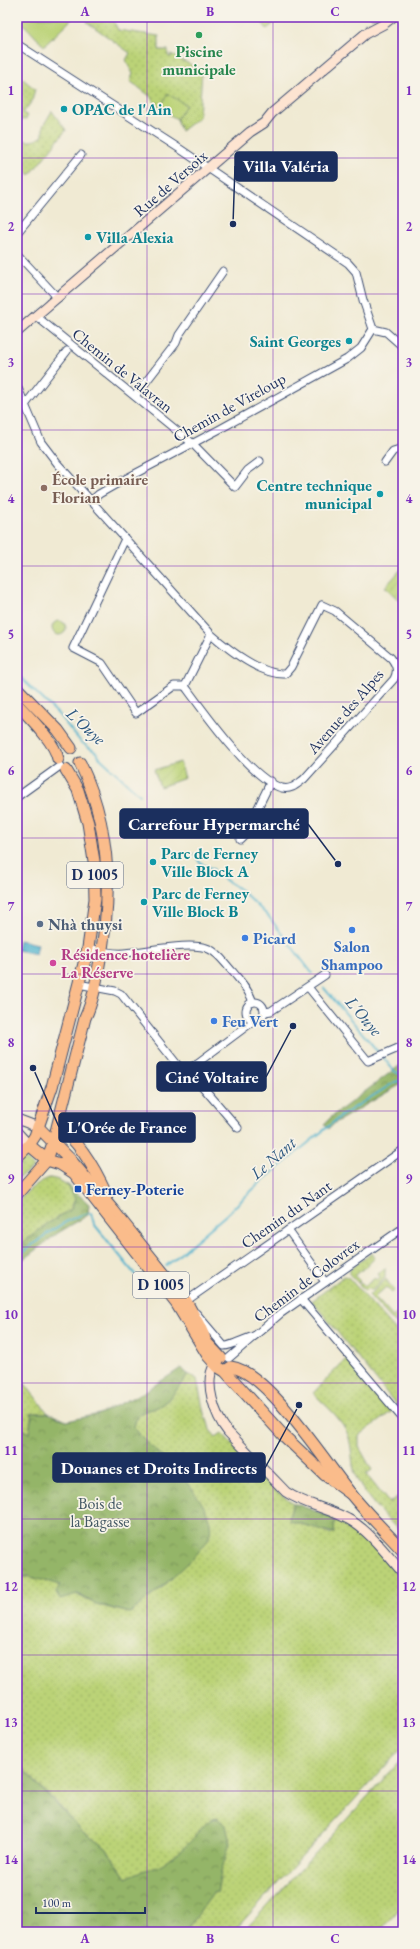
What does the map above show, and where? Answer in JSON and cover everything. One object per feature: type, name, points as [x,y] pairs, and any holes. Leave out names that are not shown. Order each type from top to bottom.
[{"type":"main road","name":"Rue de Versoix","points":[[17,332],[209,169],[250,132],[264,123],[272,113],[365,34],[384,24],[393,17]]},
{"type":"main road","name":"D 1005","points":[[17,688],[58,730],[71,748],[79,755],[80,763],[97,807],[107,862],[108,899],[102,951],[91,1003],[85,1018],[53,1143],[69,1158],[113,1210],[186,1301],[200,1325],[207,1343],[284,1435],[325,1475],[351,1494]]},
{"type":"main road","name":"D 1005","points":[[17,704],[44,736],[76,785],[83,801],[94,861],[95,899],[88,948],[52,1087],[38,1128]]},
{"type":"main road","points":[[71,748],[61,752],[62,765],[74,769],[80,763]]},
{"type":"main road","points":[[17,1120],[38,1128],[53,1143],[47,1160],[17,1194]]},
{"type":"main road","name":"D 1005","points":[[58,1127],[69,1136],[97,1173],[113,1210]]},
{"type":"main road","points":[[17,1157],[29,1145],[38,1128]]},
{"type":"main road","points":[[17,1132],[29,1145],[47,1160]]},
{"type":"main road","name":"D 1005","points":[[47,1160],[67,1167],[79,1180],[176,1303],[208,1356],[239,1368],[250,1375],[290,1415],[307,1435],[351,1494],[403,1551]]},
{"type":"main road","points":[[224,1363],[210,1376],[214,1404],[220,1421],[228,1432],[280,1487],[296,1498],[350,1520],[369,1536],[403,1573]]},
{"type":"street","points":[[17,44],[209,169],[353,267],[373,329],[386,332],[403,347]]},
{"type":"street","points":[[17,233],[81,155]]},
{"type":"street","points":[[17,254],[58,298]]},
{"type":"street","points":[[135,396],[176,343],[179,336],[223,271]]},
{"type":"street","name":"Chemin de Valavran","points":[[36,316],[192,443],[235,487],[248,470],[260,461]]},
{"type":"street","name":"Chemin de Vireloup","points":[[92,501],[106,490],[347,358],[361,348],[373,329]]},
{"type":"street","points":[[25,405],[67,351]]},
{"type":"street","name":"Avenue des Alpes","points":[[17,386],[41,442],[57,463],[211,634],[233,652],[269,671],[278,674],[285,674],[291,667],[322,605],[335,611],[391,658],[395,664],[397,674],[304,779],[294,787],[282,788],[254,770],[242,758],[185,686]]},
{"type":"street","points":[[385,462],[393,451],[403,448]]},
{"type":"street","points":[[126,539],[73,648],[102,663],[136,713],[174,686],[185,686],[211,634]]},
{"type":"street","points":[[17,797],[62,765]]},
{"type":"street","points":[[240,839],[245,834],[271,781]]},
{"type":"street","points":[[88,948],[124,953],[190,946],[208,948],[216,953],[242,983],[249,992],[253,1002]]},
{"type":"street","points":[[264,1012],[271,1011],[325,975]]},
{"type":"street","points":[[78,984],[115,991],[121,994],[186,1072],[238,1128]]},
{"type":"street","points":[[308,987],[368,1061],[376,1059],[403,1046]]},
{"type":"street","points":[[253,1002],[260,1004],[264,1012]]},
{"type":"street","points":[[253,1002],[249,1004],[246,1011],[250,1019],[255,1020]]},
{"type":"street","points":[[186,1072],[255,1020],[261,1018],[264,1012]]},
{"type":"street","name":"Chemin du Nant","points":[[186,1301],[403,1150]]},
{"type":"street","points":[[17,1182],[35,1175]]},
{"type":"street","name":"Chemin de Colovrex","points":[[224,1363],[301,1299],[403,1228]]},
{"type":"street","points":[[288,1230],[325,1282]]},
{"type":"street","points":[[301,1299],[403,1420]]},
{"type":"street","points":[[186,1301],[224,1346],[232,1345],[239,1340],[256,1335]]},
{"type":"green space","points":[[17,17],[74,17],[44,46]]},
{"type":"green space","points":[[92,17],[114,17],[114,22],[118,30],[159,36],[159,50],[168,50],[168,56],[171,57],[171,54],[202,71],[199,117],[181,131],[177,119],[185,105],[168,94],[159,109],[150,96],[130,81],[133,74],[126,60],[130,53],[87,22]]},
{"type":"green space","points":[[263,17],[281,17],[267,29],[260,20]]},
{"type":"green space","points":[[18,75],[35,89],[32,101],[23,113],[28,116],[26,119],[19,121],[17,125]]},
{"type":"green space","points":[[168,94],[186,105],[177,119],[159,109]]},
{"type":"green space","points":[[52,111],[66,130],[30,175],[17,162],[17,137],[30,141],[37,140],[43,136],[43,126]]},
{"type":"green space","points":[[403,567],[403,604],[385,587]]},
{"type":"green space","points":[[56,621],[62,621],[66,625],[66,631],[62,635],[56,635],[52,631],[52,625]]},
{"type":"green space","points":[[180,762],[185,778],[160,787],[154,770]]},
{"type":"green space","points":[[399,1066],[403,1068],[403,1083],[335,1123],[329,1129],[324,1124],[331,1117]]},
{"type":"green space","points":[[23,1156],[34,1167],[17,1179],[17,1165]]},
{"type":"green space","points":[[50,1178],[59,1180],[69,1187],[75,1199],[71,1209],[47,1224],[17,1247],[17,1206],[30,1189]]},
{"type":"green space","points":[[67,1184],[89,1204],[88,1215],[58,1233],[17,1264],[17,1247],[47,1224],[71,1209],[75,1199]]},
{"type":"green space","points":[[372,1253],[375,1258],[355,1276],[360,1281],[358,1283],[349,1274],[349,1270]]},
{"type":"green space","points":[[385,1268],[385,1278],[371,1291],[368,1288],[365,1291],[359,1284],[361,1282],[365,1286],[375,1278],[377,1280],[380,1277],[378,1274]]},
{"type":"green space","points":[[344,1276],[348,1277],[403,1339],[403,1413],[312,1301]]},
{"type":"green space","points":[[386,1279],[394,1291],[392,1293],[386,1287],[375,1297],[393,1317],[403,1307],[403,1318],[396,1324],[369,1295]]},
{"type":"green space","points":[[346,1359],[392,1411],[359,1436],[359,1447],[372,1470],[366,1474],[389,1503],[397,1497],[403,1503],[403,1535],[379,1510],[363,1490],[356,1478],[347,1431],[339,1419],[313,1393]]},
{"type":"green space","name":"Bois de la Bagasse","points":[[181,1368],[188,1374],[176,1391],[161,1405],[141,1413],[136,1420],[134,1427],[140,1435],[173,1467],[205,1508],[210,1522],[210,1534],[198,1553],[174,1576],[130,1613],[96,1604],[77,1594],[60,1599],[56,1592],[60,1585],[27,1576],[17,1578],[17,1425],[29,1433],[32,1413],[48,1413],[67,1421],[99,1414],[144,1392]]},
{"type":"green space","points":[[17,1374],[48,1413],[32,1413],[29,1433],[17,1425]]},
{"type":"green space","points":[[188,1374],[197,1379],[205,1418],[207,1418],[210,1430],[216,1437],[222,1433],[273,1488],[293,1503],[289,1517],[293,1522],[319,1528],[331,1534],[335,1522],[332,1517],[343,1522],[371,1544],[403,1581],[403,1747],[233,1932],[17,1932],[66,1813],[17,1763],[17,1578],[28,1577],[49,1581],[97,1604],[130,1613],[164,1586],[184,1565],[140,1435],[134,1427],[138,1416],[141,1413],[156,1408],[165,1402],[173,1395]],"holes":[[[92,1839],[106,1848],[126,1878]]]},
{"type":"green space","points":[[293,1503],[332,1517],[335,1522],[334,1533],[290,1521],[289,1517]]},
{"type":"green space","points":[[403,1758],[403,1905],[379,1932],[243,1932]]},
{"type":"green space","points":[[17,1763],[83,1832],[106,1848],[126,1878],[166,1861],[188,1844],[209,1822],[217,1818],[226,1825],[230,1843],[221,1872],[217,1893],[214,1892],[192,1923],[182,1932],[17,1932]]},
{"type":"water","points":[[19,940],[38,944],[36,954],[17,950]]},
{"type":"waterway","name":"L'Ouye","points":[[17,674],[58,714],[81,742],[97,753],[99,757],[140,795]]},
{"type":"waterway","name":"L'Ouye","points":[[194,854],[201,864],[213,869],[216,874],[241,890],[269,917],[312,973]]},
{"type":"waterway","name":"L'Ouye","points":[[324,988],[380,1054]]},
{"type":"waterway","name":"L'Ouye","points":[[383,1057],[394,1071],[403,1076]]},
{"type":"waterway","name":"Le Nant","points":[[166,1266],[227,1214],[263,1180],[341,1116],[395,1082],[403,1080]]},
{"type":"waterway","name":"Le Nant","points":[[17,1257],[42,1237],[62,1224],[82,1215],[91,1213],[94,1224],[137,1277],[140,1278]]},
{"type":"tunnel","points":[[365,34],[378,17]]},
{"type":"place","name":"Piscine municipale","points":[[199,35]]},
{"type":"place","name":"OPAC de l'Ain","points":[[64,109]]},
{"type":"place","name":"Villa Valéria","points":[[233,224]]},
{"type":"place","name":"Villa Alexia","points":[[88,237]]},
{"type":"place","name":"Saint Georges","points":[[349,341]]},
{"type":"place","name":"École primaire Florian","points":[[44,488]]},
{"type":"place","name":"Centre technique municipal","points":[[380,494]]},
{"type":"place","name":"Parc de Ferney Ville Block A","points":[[153,862]]},
{"type":"place","name":"Carrefour Hypermarché","points":[[338,864]]},
{"type":"place","name":"Parc de Ferney Ville Block B","points":[[144,902]]},
{"type":"place","name":"Nhà thuysi","points":[[40,924]]},
{"type":"place","name":"Salon Shampoo","points":[[352,930]]},
{"type":"place","name":"Picard","points":[[245,938]]},
{"type":"place","name":"Résidence hotelière La Réserve","points":[[53,963]]},
{"type":"place","name":"Feu Vert","points":[[214,1021]]},
{"type":"place","name":"Ciné Voltaire","points":[[293,1026]]},
{"type":"place","name":"L'Orée de France","points":[[33,1068]]},
{"type":"place","name":"Ferney-Poterie","points":[[78,1189]]},
{"type":"place","name":"Douanes et Droits Indirects","points":[[299,1405]]}]
